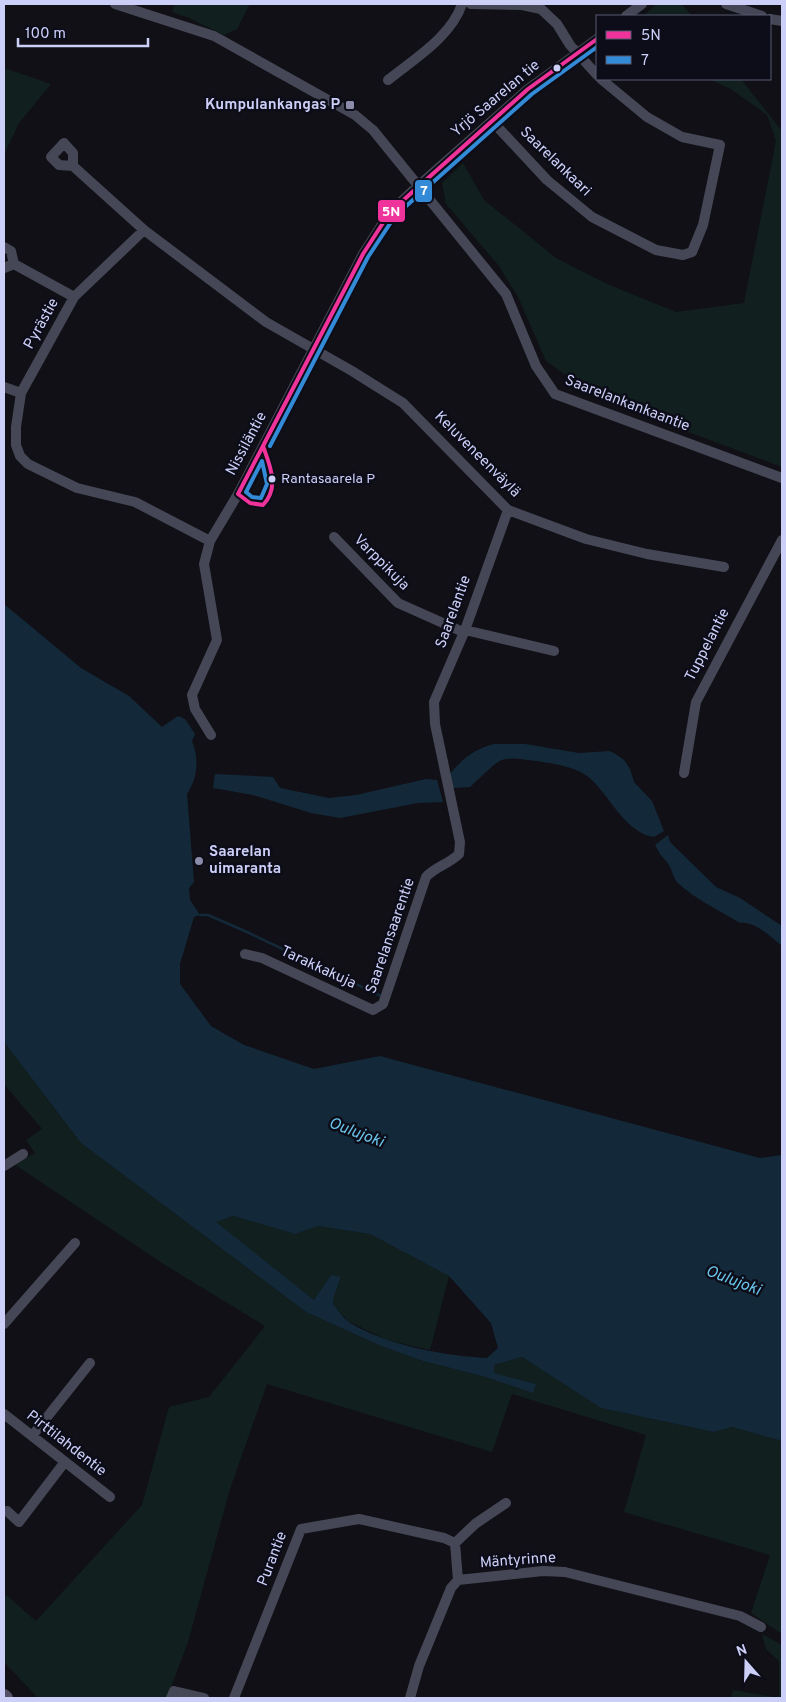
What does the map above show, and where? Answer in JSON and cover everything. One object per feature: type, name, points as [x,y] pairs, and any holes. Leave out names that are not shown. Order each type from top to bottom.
[{"type":"street","name":"Saarelankankaantie","points":[[115,4],[135,7],[214,36],[355,115],[373,130],[417,187],[493,275],[506,294],[536,366],[555,394],[782,478]]},
{"type":"street","points":[[388,80],[450,28],[458,16],[462,4]]},
{"type":"street","points":[[471,4],[522,5],[541,9],[557,24],[578,53],[596,73]]},
{"type":"street","points":[[627,15],[642,4]]},
{"type":"street","points":[[726,4],[759,15]]},
{"type":"street","name":"Yrjö Saarelan tie","points":[[417,187],[528,89],[596,40]]},
{"type":"street","name":"Saarelankaari","points":[[492,120],[547,180],[592,217],[656,250],[683,255],[692,252],[703,226],[720,145],[682,137],[647,117],[602,80]]},
{"type":"street","points":[[73,166],[144,230],[266,322],[314,350]]},
{"type":"street","name":"Nissiläntie","points":[[211,734],[195,709],[192,694],[216,640],[204,564],[210,541],[238,494],[376,232],[390,212],[417,187]]},
{"type":"street","name":"Pyrästie","points":[[144,230],[74,297],[22,393],[16,427],[16,445],[20,456],[28,464],[78,488],[135,502],[210,541]]},
{"type":"street","points":[[4,247],[11,251],[9,266],[74,297]]},
{"type":"street","name":"Keluveneenväylä","points":[[314,350],[402,402],[508,510],[586,539],[648,554],[724,567]]},
{"type":"street","points":[[4,387],[22,393]]},
{"type":"street","name":"Saarelantie","points":[[449,797],[435,724],[434,702],[464,631],[508,510]]},
{"type":"street","name":"Varppikuja","points":[[334,537],[398,603],[464,631],[554,651]]},
{"type":"street","name":"Tuppelantie","points":[[684,773],[696,702],[782,540]]},
{"type":"street","name":"Saarelansaarentie","points":[[377,1010],[383,1004],[394,978],[426,877],[432,870],[451,862],[459,854],[460,842],[449,797]]},
{"type":"street","name":"Tarakkakuja","points":[[245,954],[262,958],[372,1010],[377,1010]]},
{"type":"street","points":[[4,1166],[23,1154]]},
{"type":"street","points":[[4,1324],[75,1244]]},
{"type":"street","points":[[32,1436],[90,1363]]},
{"type":"street","name":"Pirttilahdentie","points":[[4,1414],[64,1463],[110,1497]]},
{"type":"street","points":[[7,1511],[19,1522],[64,1463]]},
{"type":"street","points":[[410,1698],[419,1666],[447,1596],[458,1580],[455,1543],[474,1524],[506,1503]]},
{"type":"street","name":"Purantie","points":[[234,1698],[301,1529],[359,1520],[444,1538],[455,1543]]},
{"type":"street","name":"Mäntyrinne","points":[[458,1580],[543,1571],[565,1572],[740,1616],[761,1627]]},
{"type":"street","points":[[173,1694],[204,1698]]},
{"type":"shaded area","points":[[175,4],[250,4],[237,29],[224,35],[172,12]]},
{"type":"shaded area","points":[[657,4],[682,4],[691,15],[644,15]]},
{"type":"shaded area","points":[[4,68],[51,84],[19,123],[4,155]]},
{"type":"shaded area","points":[[711,80],[742,80],[782,131],[782,467],[613,404],[577,383],[546,361],[518,297],[499,266],[446,204],[442,183],[463,163],[484,200],[556,258],[607,284],[676,312],[744,303],[776,141],[767,115],[731,89]]},
{"type":"shaded area","points":[[4,1042],[81,1143],[306,1312],[381,1346],[423,1361],[482,1376],[533,1393],[536,1384],[493,1373],[494,1365],[522,1357],[601,1408],[712,1432],[732,1427],[782,1441],[782,1634],[751,1613],[770,1555],[624,1512],[646,1435],[512,1394],[492,1452],[267,1384],[230,1489],[188,1642],[167,1698],[38,1698],[4,1662],[4,1593],[36,1621],[142,1505],[169,1407],[209,1397],[265,1326],[165,1265],[14,1164],[35,1153],[26,1140],[42,1129],[4,1084]]},
{"type":"shaded area","points":[[233,1216],[295,1234],[318,1226],[370,1234],[449,1276],[430,1350],[387,1340],[348,1321],[333,1305],[334,1296],[341,1278],[331,1275],[314,1300],[215,1222]]},
{"type":"shaded area","points":[[762,1634],[782,1645],[782,1698],[779,1698],[779,1661],[766,1649]]},
{"type":"shaded area","points":[[733,1690],[779,1698],[731,1698]]},
{"type":"water","name":"Oulujoki","points":[[4,604],[81,668],[129,696],[162,727],[178,716],[185,719],[195,734],[192,741],[196,754],[196,768],[191,788],[187,794],[194,882],[189,888],[190,900],[200,915],[194,917],[180,964],[180,984],[211,1026],[244,1045],[314,1069],[380,1056],[760,1158],[782,1155],[782,1441],[732,1427],[713,1432],[601,1408],[522,1357],[494,1365],[494,1373],[536,1384],[533,1393],[482,1376],[423,1361],[381,1346],[306,1312],[81,1143],[4,1042]],"holes":[[[233,1216],[295,1234],[318,1226],[370,1234],[449,1276],[491,1323],[498,1348],[487,1358],[453,1355],[397,1343],[364,1330],[347,1320],[333,1304],[341,1277],[331,1275],[314,1300],[216,1222]]]},
{"type":"water","points":[[494,744],[525,744],[579,753],[609,751],[614,753],[624,760],[630,769],[634,782],[652,801],[664,831],[654,837],[643,834],[624,819],[592,780],[580,772],[559,765],[516,759],[501,760],[470,787],[453,788],[449,775],[454,769],[474,752]]},
{"type":"water","points":[[215,774],[273,777],[280,788],[329,798],[356,795],[426,779],[437,780],[443,802],[418,803],[340,818],[311,813],[253,795],[213,788]]},
{"type":"water","points":[[668,835],[670,842],[716,887],[740,898],[782,926],[782,946],[762,930],[751,924],[740,923],[699,899],[677,882],[670,866],[655,845]]},
{"type":"waterway","points":[[200,915],[208,915],[247,932],[381,996]]},
{"type":"transit line","name":"5N","points":[[263,446],[363,254],[390,212],[528,89],[596,40]]},
{"type":"transit line","name":"7","points":[[270,446],[368,257],[395,216],[532,94],[596,48]]},
{"type":"transit line","name":"5N","points":[[263,446],[272,476],[271,491],[263,505],[250,503],[238,494],[263,446]]},
{"type":"transit line","name":"7","points":[[262,461],[267,484],[261,498],[252,497],[246,492],[262,461]]},
{"type":"place","name":"Kumpulankangas P","points":[[350,105]]},
{"type":"place","name":"Rantasaarela P","points":[[272,479]]},
{"type":"place","name":"Saarelan uimaranta","points":[[199,861]]}]
